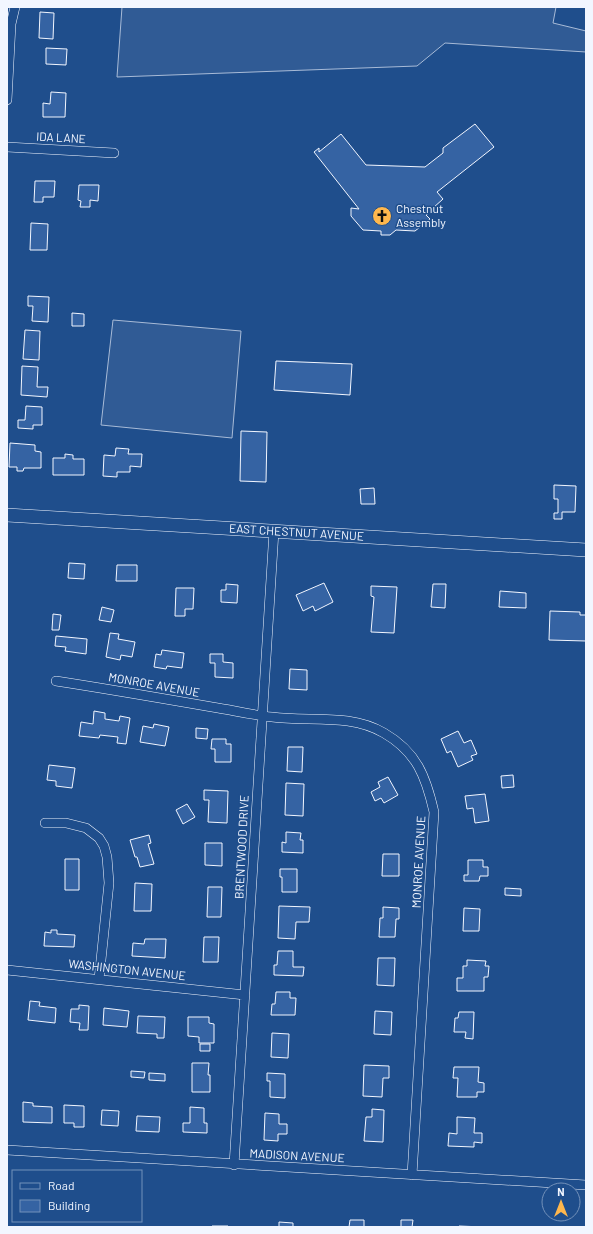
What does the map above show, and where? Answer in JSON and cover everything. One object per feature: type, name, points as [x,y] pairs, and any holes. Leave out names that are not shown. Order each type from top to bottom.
[{"type":"street","points":[[7,100],[11,24],[15,7]]},
{"type":"street","name":"IDA LANE","points":[[7,147],[114,153]]},
{"type":"street","name":"EAST CHESTNUT AVENUE","points":[[7,515],[543,546],[586,550]]},
{"type":"street","name":"BRENTWOOD DRIVE","points":[[234,1165],[274,531]]},
{"type":"street","name":"MONROE AVENUE","points":[[56,681],[289,719],[336,720],[363,723],[384,733],[405,748],[422,770],[429,787],[434,812],[412,1175]]},
{"type":"street","points":[[45,823],[66,823],[86,828],[99,838],[104,846],[107,857],[109,883],[100,979]]},
{"type":"street","name":"WASHINGTON AVENUE","points":[[7,970],[245,995]]},
{"type":"street","name":"MADISON AVENUE","points":[[7,1150],[234,1165],[586,1185]]},
{"type":"shaded area","points":[[122,7],[556,7],[553,23],[586,31],[586,52],[445,43],[417,66],[117,77]]},
{"type":"shaded area","points":[[113,320],[241,331],[232,438],[101,425]]},
{"type":"building","points":[[40,12],[54,13],[53,39],[39,38]]},
{"type":"building","points":[[46,48],[67,49],[66,65],[46,64]]},
{"type":"building","points":[[51,92],[66,93],[65,117],[43,117],[43,103],[50,104]]},
{"type":"building","points":[[475,124],[494,147],[437,192],[443,199],[426,215],[430,219],[415,231],[396,230],[390,235],[381,235],[381,231],[363,230],[351,216],[351,208],[359,209],[314,152],[319,148],[319,152],[341,134],[366,165],[425,167],[443,153],[443,148]]},
{"type":"building","points":[[35,181],[55,181],[54,197],[43,197],[43,202],[34,202]]},
{"type":"building","points":[[79,185],[99,185],[98,201],[90,200],[90,207],[80,207],[81,201],[78,200]]},
{"type":"building","points":[[31,223],[48,224],[47,250],[30,250]]},
{"type":"building","points":[[28,296],[49,297],[48,322],[32,321],[33,306],[28,306]]},
{"type":"building","points":[[72,313],[84,314],[84,326],[72,326]]},
{"type":"building","points":[[25,330],[40,331],[39,360],[23,359]]},
{"type":"building","points":[[276,361],[352,364],[350,395],[274,390]]},
{"type":"building","points":[[22,366],[38,367],[37,387],[48,387],[47,397],[21,395]]},
{"type":"building","points":[[26,406],[42,407],[42,425],[33,425],[33,429],[18,428],[18,420],[25,420]]},
{"type":"building","points":[[241,431],[267,432],[266,482],[240,481]]},
{"type":"building","points":[[10,443],[35,445],[35,451],[41,452],[41,468],[24,468],[23,471],[17,471],[17,467],[9,467]]},
{"type":"building","points":[[116,448],[129,449],[128,454],[142,454],[141,467],[130,466],[130,472],[117,472],[117,477],[103,476],[104,455],[115,456]]},
{"type":"building","points":[[65,454],[73,455],[73,459],[84,459],[84,475],[53,475],[53,458],[65,458]]},
{"type":"building","points":[[554,485],[576,486],[575,512],[562,512],[562,519],[554,519],[554,513],[558,513],[558,499],[554,499]]},
{"type":"building","points":[[374,488],[375,504],[361,504],[360,489]]},
{"type":"building","points":[[69,563],[85,564],[84,579],[68,578]]},
{"type":"building","points":[[117,565],[137,565],[137,581],[116,581]]},
{"type":"building","points":[[324,583],[333,602],[315,611],[313,606],[303,611],[296,595]]},
{"type":"building","points":[[226,584],[238,585],[237,603],[221,602],[221,590],[226,590]]},
{"type":"building","points":[[433,584],[446,584],[445,608],[431,607]]},
{"type":"building","points":[[371,586],[397,587],[394,633],[371,632],[374,597],[371,596]]},
{"type":"building","points":[[176,588],[194,588],[193,609],[185,609],[185,616],[175,616]]},
{"type":"building","points":[[500,591],[526,593],[526,608],[499,607]]},
{"type":"building","points":[[102,607],[114,610],[111,622],[99,620]]},
{"type":"building","points":[[550,611],[580,612],[580,615],[586,615],[586,641],[549,640]]},
{"type":"building","points":[[53,614],[61,615],[59,630],[52,630]]},
{"type":"building","points":[[110,633],[119,634],[118,639],[135,642],[132,657],[121,655],[120,660],[106,657]]},
{"type":"building","points":[[56,636],[87,639],[86,654],[65,651],[66,647],[55,646]]},
{"type":"building","points":[[162,650],[184,653],[182,668],[167,666],[166,669],[154,667],[156,654],[161,655]]},
{"type":"building","points":[[210,654],[223,654],[223,662],[233,663],[233,678],[215,677],[215,663],[210,663]]},
{"type":"building","points":[[290,669],[307,670],[307,690],[289,689]]},
{"type":"building","points":[[94,711],[105,713],[105,719],[119,721],[120,716],[130,718],[126,744],[117,743],[118,737],[100,735],[99,738],[79,736],[81,722],[93,724]]},
{"type":"building","points":[[154,724],[169,727],[165,746],[140,742],[143,726],[153,728]]},
{"type":"building","points":[[196,728],[208,729],[207,739],[196,738]]},
{"type":"building","points":[[458,731],[464,743],[471,740],[477,754],[471,756],[473,760],[458,767],[451,751],[447,753],[441,739]]},
{"type":"building","points":[[212,739],[226,739],[226,744],[231,744],[231,762],[215,762],[215,749],[211,749]]},
{"type":"building","points":[[288,747],[303,747],[302,772],[287,771]]},
{"type":"building","points":[[49,765],[75,768],[72,788],[56,786],[56,781],[47,780]]},
{"type":"building","points":[[513,775],[514,787],[502,788],[501,776]]},
{"type":"building","points":[[388,777],[398,795],[384,803],[381,798],[375,801],[371,792],[380,787],[378,782]]},
{"type":"building","points":[[286,783],[304,784],[303,816],[285,815]]},
{"type":"building","points":[[204,790],[228,791],[227,823],[208,822],[209,800],[204,800]]},
{"type":"building","points":[[485,794],[489,821],[475,823],[473,808],[467,809],[465,796]]},
{"type":"building","points":[[187,804],[195,817],[183,824],[176,810]]},
{"type":"building","points":[[286,832],[301,833],[300,840],[303,840],[303,853],[282,852],[282,842],[286,843]]},
{"type":"building","points":[[149,835],[151,843],[148,844],[154,864],[140,867],[137,857],[135,857],[130,840]]},
{"type":"building","points":[[205,843],[222,843],[222,866],[205,865]]},
{"type":"building","points":[[383,854],[399,854],[399,876],[382,876]]},
{"type":"building","points":[[65,859],[79,859],[79,890],[65,890]]},
{"type":"building","points":[[468,860],[483,860],[483,867],[488,867],[488,876],[480,876],[479,881],[464,881],[464,875],[468,875]]},
{"type":"building","points":[[280,869],[297,869],[297,892],[282,892],[282,877],[280,877]]},
{"type":"building","points":[[135,883],[152,884],[151,911],[134,911]]},
{"type":"building","points":[[208,887],[222,887],[221,917],[207,917]]},
{"type":"building","points":[[505,888],[521,889],[521,896],[505,895]]},
{"type":"building","points":[[279,906],[310,907],[309,922],[296,922],[295,939],[278,938]]},
{"type":"building","points":[[383,907],[399,908],[399,919],[396,919],[395,937],[379,937],[380,918],[383,918]]},
{"type":"building","points":[[464,908],[480,909],[479,931],[463,931]]},
{"type":"building","points":[[51,930],[57,930],[57,934],[75,935],[74,947],[44,946],[45,932],[51,933]]},
{"type":"building","points":[[204,937],[219,937],[218,962],[203,962]]},
{"type":"building","points":[[145,939],[166,939],[165,958],[132,956],[133,943],[144,944]]},
{"type":"building","points":[[278,951],[293,951],[293,967],[304,967],[303,976],[274,975],[274,965],[277,965]]},
{"type":"building","points":[[378,958],[395,958],[394,986],[377,985]]},
{"type":"building","points":[[467,960],[486,961],[485,966],[489,966],[488,977],[484,977],[484,991],[457,991],[457,978],[463,978],[463,966],[467,966]]},
{"type":"building","points":[[276,992],[290,992],[290,998],[296,998],[295,1015],[271,1015],[272,1004],[275,1004]]},
{"type":"building","points":[[30,1001],[40,1002],[39,1006],[56,1008],[55,1023],[28,1020]]},
{"type":"building","points":[[79,1005],[89,1006],[88,1030],[79,1030],[80,1023],[70,1022],[71,1009],[79,1009]]},
{"type":"building","points":[[104,1008],[129,1011],[127,1027],[103,1025]]},
{"type":"building","points":[[375,1011],[392,1012],[391,1035],[374,1034]]},
{"type":"building","points":[[459,1012],[474,1012],[473,1039],[465,1038],[466,1032],[454,1032],[455,1018],[458,1018]]},
{"type":"building","points":[[138,1016],[165,1017],[164,1038],[157,1038],[157,1034],[137,1033]]},
{"type":"building","points":[[188,1017],[209,1017],[209,1023],[214,1024],[214,1043],[199,1043],[199,1037],[188,1036]]},
{"type":"building","points":[[272,1033],[289,1034],[288,1058],[271,1057]]},
{"type":"building","points":[[200,1044],[210,1044],[210,1051],[200,1051]]},
{"type":"building","points":[[192,1063],[209,1063],[208,1075],[210,1075],[210,1092],[192,1092]]},
{"type":"building","points":[[364,1065],[389,1066],[389,1078],[383,1078],[382,1097],[363,1096]]},
{"type":"building","points":[[454,1067],[479,1067],[478,1082],[484,1083],[484,1092],[477,1092],[477,1097],[457,1097],[458,1078],[453,1078]]},
{"type":"building","points":[[131,1071],[145,1072],[144,1078],[131,1077]]},
{"type":"building","points":[[149,1073],[165,1074],[165,1081],[149,1080]]},
{"type":"building","points":[[267,1073],[285,1074],[285,1098],[270,1097],[270,1081],[267,1081]]},
{"type":"building","points":[[23,1102],[33,1103],[33,1106],[52,1107],[52,1123],[23,1122]]},
{"type":"building","points":[[64,1105],[84,1106],[84,1127],[74,1127],[74,1123],[64,1123]]},
{"type":"building","points":[[190,1107],[204,1108],[204,1123],[207,1123],[207,1133],[183,1132],[183,1123],[190,1123]]},
{"type":"building","points":[[372,1109],[384,1110],[383,1142],[364,1141],[366,1117],[372,1117]]},
{"type":"building","points":[[102,1110],[119,1111],[118,1126],[101,1125]]},
{"type":"building","points":[[265,1113],[279,1114],[279,1124],[287,1124],[287,1134],[278,1134],[278,1141],[264,1140]]},
{"type":"building","points":[[137,1116],[160,1117],[159,1132],[136,1131]]},
{"type":"building","points":[[457,1117],[475,1118],[474,1133],[482,1133],[482,1143],[474,1142],[474,1147],[448,1146],[449,1133],[457,1134]]},
{"type":"building","points":[[350,1220],[364,1220],[364,1227],[349,1227]]},
{"type":"building","points":[[401,1220],[413,1220],[412,1227],[401,1227]]},
{"type":"building","points":[[279,1222],[293,1223],[293,1227],[279,1227]]},
{"type":"building","points":[[228,1226],[228,1227],[212,1227]]},
{"type":"building","points":[[459,1226],[483,1227],[459,1227]]},
{"type":"place","name":"Chestnut Assembly","points":[[382,216]]}]
